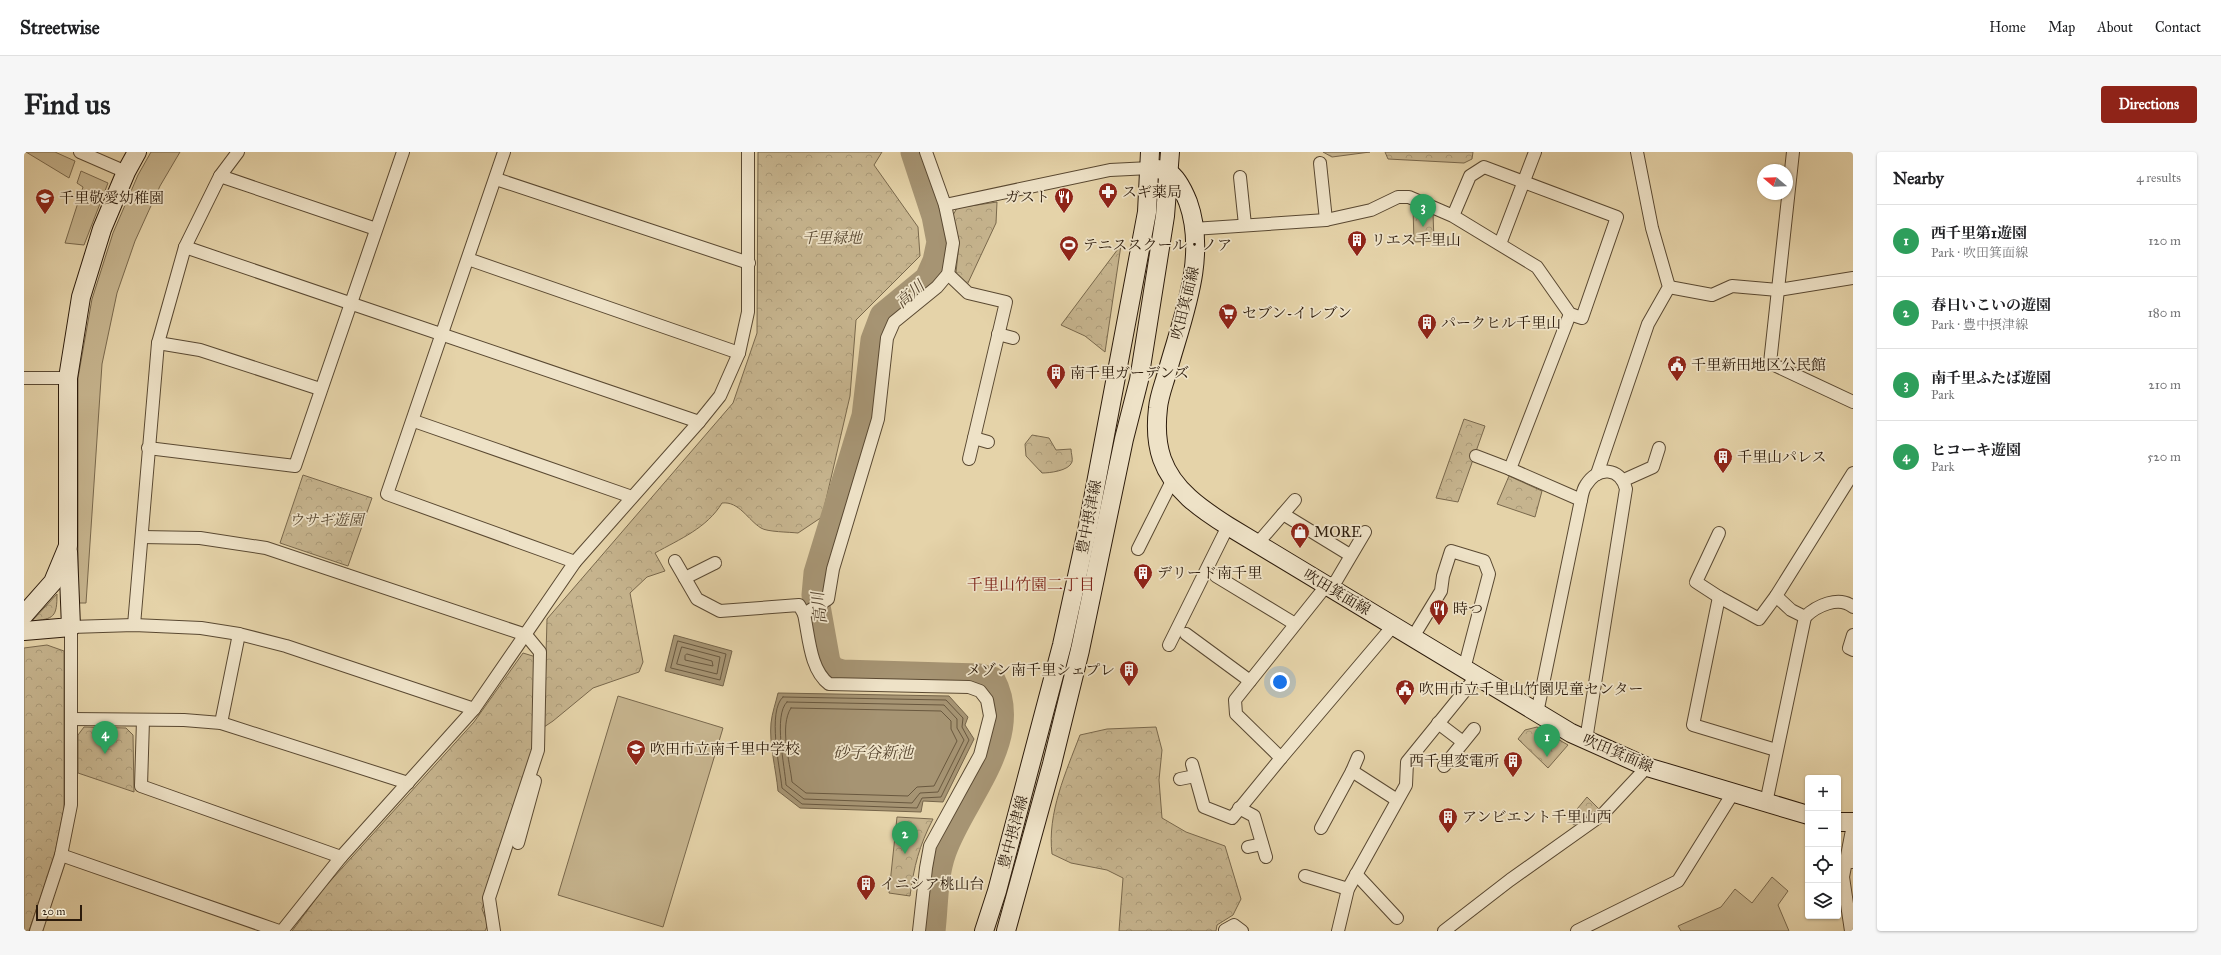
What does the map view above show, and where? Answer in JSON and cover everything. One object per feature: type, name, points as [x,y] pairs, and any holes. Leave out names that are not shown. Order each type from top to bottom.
[{"type":"main road","points":[[24,631],[71,627],[68,546],[68,378],[81,297],[102,228],[126,172],[137,152]]},
{"type":"main road","points":[[1150,160],[1168,172],[1170,152]]},
{"type":"main road","name":"豊中摂津線","points":[[984,931],[997,891],[1056,668],[1087,531],[1147,212],[1150,160]]},
{"type":"main road","name":"吹田箕面線","points":[[1168,172],[1184,191],[1191,211],[1196,258],[1192,282],[1158,406],[1156,435],[1162,459],[1172,480],[1185,495],[1228,526],[1257,544],[1537,713],[1586,740],[1647,767],[1805,814]]},
{"type":"main road","name":"豊中摂津線","points":[[1006,931],[1052,764],[1080,650],[1124,439],[1139,380],[1165,216],[1168,172]]},
{"type":"main road","points":[[24,615],[53,582],[68,546]]},
{"type":"main road","points":[[1841,822],[1853,822]]},
{"type":"street","points":[[80,152],[126,172]]},
{"type":"street","points":[[134,625],[158,343],[185,247],[220,176],[238,152]]},
{"type":"street","points":[[148,448],[295,466],[320,389],[403,152]]},
{"type":"street","points":[[504,152],[496,180],[441,334],[414,421],[387,494],[575,562]]},
{"type":"street","points":[[282,931],[341,857],[474,709],[575,562],[699,422],[720,396],[739,354],[748,312],[749,263],[746,152]]},
{"type":"street","points":[[806,613],[823,604],[828,599],[833,569],[878,419],[887,338],[894,322],[937,287],[948,274],[953,243],[945,205],[926,152]]},
{"type":"street","points":[[1500,244],[1535,152]]},
{"type":"street","points":[[1537,713],[1585,486],[1597,474],[1648,324],[1669,287],[1652,228],[1637,152]]},
{"type":"street","points":[[1793,152],[1770,363],[1853,402]]},
{"type":"street","points":[[945,205],[1150,160]]},
{"type":"street","points":[[1320,163],[1326,220]]},
{"type":"street","points":[[1193,229],[1326,220],[1371,210],[1398,197],[1409,197],[1452,216],[1537,267],[1570,314],[1582,318],[1617,217],[1484,166],[1470,176],[1452,216]]},
{"type":"street","points":[[220,176],[376,229]]},
{"type":"street","points":[[1240,177],[1245,225]]},
{"type":"street","points":[[496,180],[749,263]]},
{"type":"street","points":[[185,247],[699,422]]},
{"type":"street","points":[[468,259],[739,354]]},
{"type":"street","points":[[948,274],[968,293],[1007,298],[969,459]]},
{"type":"street","points":[[1669,287],[1712,295],[1732,286],[1778,290],[1853,278]]},
{"type":"street","points":[[1510,469],[1570,314]]},
{"type":"street","points":[[998,334],[1013,338]]},
{"type":"street","points":[[158,343],[200,350],[320,389]]},
{"type":"street","points":[[24,378],[68,378]]},
{"type":"street","points":[[414,421],[632,497]]},
{"type":"street","points":[[974,438],[988,442]]},
{"type":"street","points":[[1624,480],[1652,467],[1659,448]]},
{"type":"street","points":[[1476,456],[1581,500]]},
{"type":"street","points":[[1586,740],[1626,489],[1624,480],[1615,473],[1607,471],[1597,474]]},
{"type":"street","points":[[1718,533],[1696,582],[1719,597],[1759,619],[1776,596],[1853,473]]},
{"type":"street","points":[[1138,549],[1172,480]]},
{"type":"street","points":[[1257,544],[1295,500]]},
{"type":"street","points":[[1283,514],[1350,555]]},
{"type":"street","points":[[1169,645],[1228,526]]},
{"type":"street","points":[[1281,758],[1236,714],[1235,700],[1322,591],[1336,581],[1365,532]]},
{"type":"street","points":[[142,537],[200,538],[266,548],[526,635],[540,652],[538,750],[534,789],[518,843]]},
{"type":"street","points":[[1338,931],[1348,889],[1406,785],[1407,762],[1438,724],[1470,673],[1490,574],[1484,561],[1451,551],[1443,576],[1441,591],[1413,637]]},
{"type":"street","points":[[675,561],[697,599],[720,611],[798,605],[806,613],[812,656],[821,678],[829,684],[969,687],[980,691],[986,700],[990,716],[980,755],[930,846],[919,931]]},
{"type":"street","points":[[685,578],[715,563]]},
{"type":"street","points":[[1216,576],[1295,624]]},
{"type":"street","points":[[1776,596],[1791,610],[1806,617]]},
{"type":"street","points":[[1719,597],[1693,725],[1776,750]]},
{"type":"street","points":[[1766,803],[1776,750],[1806,617],[1812,610],[1827,604],[1840,602],[1853,607]]},
{"type":"street","points":[[36,931],[61,855],[72,805],[71,627],[134,625],[201,628],[239,634],[286,646],[474,709]]},
{"type":"street","points":[[1192,764],[1204,807],[1232,818],[1393,626]]},
{"type":"street","points":[[220,723],[239,634]]},
{"type":"street","points":[[1186,634],[1250,681]]},
{"type":"street","points":[[1853,635],[1849,648],[1853,650]]},
{"type":"street","points":[[72,719],[184,720],[220,723],[408,783]]},
{"type":"street","points":[[143,720],[141,786],[341,857]]},
{"type":"street","points":[[1438,724],[1463,742]]},
{"type":"street","points":[[1444,766],[1474,729]]},
{"type":"street","points":[[494,931],[489,898],[538,750]]},
{"type":"street","points":[[1321,828],[1358,757]]},
{"type":"street","points":[[1444,931],[1510,880],[1603,814],[1647,767]]},
{"type":"street","points":[[1352,771],[1398,800]]},
{"type":"street","points":[[1180,779],[1195,776]]},
{"type":"street","points":[[1577,931],[1678,881],[1733,793]]},
{"type":"street","points":[[1239,808],[1254,816],[1266,857]]},
{"type":"street","points":[[1851,931],[1843,877],[1849,861],[1853,825]]},
{"type":"street","points":[[1248,847],[1262,844]]},
{"type":"street","points":[[61,855],[279,931]]},
{"type":"street","points":[[1356,874],[1397,918]]},
{"type":"street","points":[[1305,876],[1348,889]]},
{"type":"street","points":[[1225,930],[1234,925],[1242,931]]},
{"type":"green space","points":[[26,152],[55,152],[75,161],[69,178]]},
{"type":"green space","points":[[151,152],[180,152],[160,186],[135,241],[117,293],[102,364],[86,603],[78,603],[78,378],[92,299],[113,233],[138,175]]},
{"type":"green space","name":"千里緑地","points":[[758,152],[882,152],[874,165],[918,227],[920,256],[856,320],[850,396],[822,517],[798,533],[773,531],[756,525],[743,512],[733,505],[722,503],[716,512],[701,526],[683,538],[655,553],[665,571],[647,577],[630,593],[643,662],[639,672],[593,688],[544,727],[547,619],[733,403],[757,333]]},
{"type":"green space","points":[[1323,152],[1370,152],[1332,157]]},
{"type":"green space","points":[[1385,152],[1473,152],[1472,159],[1464,163],[1388,159]]},
{"type":"green space","points":[[81,171],[108,183],[84,245],[65,243],[83,187],[77,183]]},
{"type":"green space","points":[[997,202],[996,223],[967,285],[956,273],[959,242],[953,215],[957,208]]},
{"type":"green space","points":[[1413,208],[1433,213],[1434,241],[1414,242]]},
{"type":"green space","points":[[1121,245],[1105,352],[1085,336],[1061,325]]},
{"type":"green space","points":[[1464,419],[1485,426],[1458,502],[1436,498]]},
{"type":"green space","points":[[1032,435],[1049,438],[1056,450],[1071,449],[1072,462],[1070,465],[1067,468],[1058,471],[1042,473],[1026,456],[1025,444]]},
{"type":"green space","name":"ウサギ遊園","points":[[303,475],[372,498],[348,566],[280,543]]},
{"type":"green space","points":[[1509,476],[1542,491],[1535,517],[1497,504]]},
{"type":"green space","points":[[57,594],[56,608],[53,615],[50,618],[32,621]]},
{"type":"green space","points":[[47,645],[64,651],[64,809],[54,858],[29,931],[24,931],[24,648]]},
{"type":"green space","points":[[523,653],[536,657],[533,751],[482,909],[488,924],[485,931],[292,931],[324,888],[474,722]]},
{"type":"green space","points":[[618,696],[723,728],[663,927],[558,895]]},
{"type":"green space","points":[[84,727],[126,728],[133,735],[134,792],[78,773],[78,735]]},
{"type":"green space","points":[[1156,727],[1162,750],[1159,780],[1162,818],[1186,832],[1225,846],[1241,899],[1233,915],[1217,925],[1216,931],[1119,931],[1123,878],[1107,870],[1071,863],[1052,854],[1052,823],[1055,808],[1064,778],[1080,735],[1107,729]]},
{"type":"green space","points":[[1537,727],[1568,745],[1548,768],[1518,739],[1525,730]]},
{"type":"green space","points":[[1587,797],[1599,809],[1574,825],[1568,820]]},
{"type":"green space","points":[[897,817],[933,819],[924,838],[918,856],[910,896],[889,893]]},
{"type":"green space","points":[[1772,877],[1788,891],[1778,905],[1789,931],[1681,931],[1678,926],[1721,907],[1735,889],[1752,903]]},
{"type":"water","points":[[674,635],[732,651],[723,686],[665,671]]},
{"type":"water","name":"砂子谷新池","points":[[778,693],[949,696],[968,717],[965,725],[974,739],[943,802],[923,801],[921,812],[800,808],[778,791],[772,748],[771,723]]},
{"type":"waterway","name":"高川","points":[[914,152],[935,216],[940,242],[936,261],[928,279],[883,316],[874,340],[865,416],[817,573],[815,595],[827,662],[832,670],[842,673],[979,677],[992,680],[1000,702],[1000,724],[995,746],[986,768],[952,832],[940,862],[936,881],[932,931]]},
{"type":"place","name":"スギ薬局","points":[[1108,209]]},
{"type":"place","name":"ガスト","points":[[1064,214]]},
{"type":"place","name":"千里敬愛幼稚園","points":[[45,215]]},
{"type":"place","name":"南千里ふたば遊園","points":[[1423,227]]},
{"type":"place","name":"リエス千里山","points":[[1357,257]]},
{"type":"place","name":"テニススクール・ノア","points":[[1069,262]]},
{"type":"place","name":"セブン-イレブン","points":[[1228,330]]},
{"type":"place","name":"パークヒル千里山","points":[[1427,340]]},
{"type":"place","name":"千里新田地区公民館","points":[[1677,382]]},
{"type":"place","name":"南千里ガーデンズ","points":[[1056,390]]},
{"type":"place","name":"千里山パレス","points":[[1723,474]]},
{"type":"place","name":"MORE","points":[[1300,549]]},
{"type":"place","name":"デリード南千里","points":[[1143,590]]},
{"type":"place","name":"時つ","points":[[1439,626]]},
{"type":"place","name":"メゾン南千里シェプレ","points":[[1129,687]]},
{"type":"place","name":"吹田市立千里山竹園児童センター","points":[[1405,706]]},
{"type":"place","name":"ヒコーキ遊園","points":[[105,754]]},
{"type":"place","name":"西千里第1遊園","points":[[1547,757]]},
{"type":"place","name":"吹田市立南千里中学校","points":[[636,766]]},
{"type":"place","name":"西千里変電所","points":[[1513,778]]},
{"type":"place","name":"アンビエント千里山西","points":[[1448,834]]},
{"type":"place","name":"春日いこいの遊園","points":[[905,854]]},
{"type":"place","name":"イニシア桃山台","points":[[866,901]]},
{"type":"district","name":"千里山竹園二丁目","points":[[1031,584]]}]
